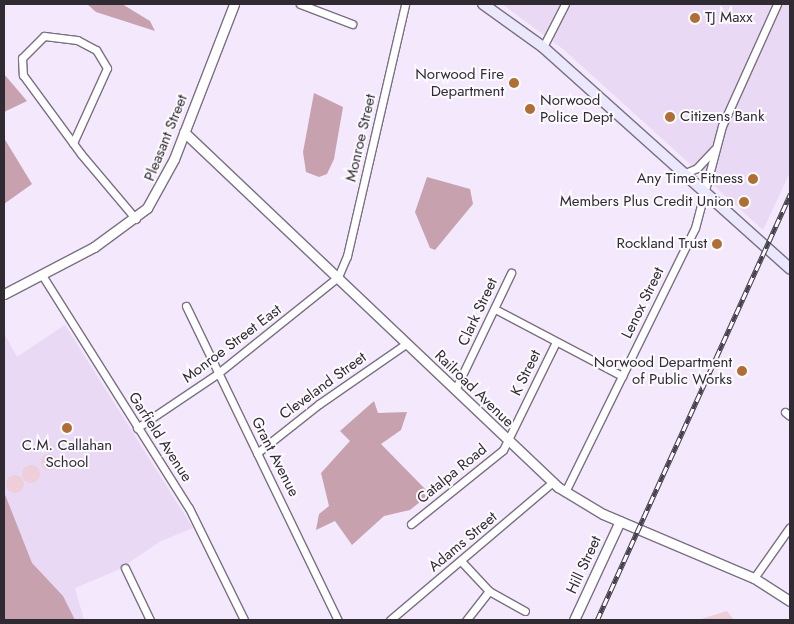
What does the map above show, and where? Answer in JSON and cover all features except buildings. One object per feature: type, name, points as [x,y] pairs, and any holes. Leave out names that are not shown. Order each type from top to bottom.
[{"type":"main road","points":[[483,4],[543,47],[790,269]]},
{"type":"street","name":"Pleasant Street","points":[[4,294],[42,275],[136,219],[165,180],[234,4]]},
{"type":"street","points":[[300,4],[352,24]]},
{"type":"street","name":"Monroe Street","points":[[338,277],[349,247],[405,4]]},
{"type":"street","points":[[543,47],[565,4]]},
{"type":"street","name":"Lenox Street","points":[[565,492],[696,228],[716,147],[777,4]]},
{"type":"street","points":[[73,143],[107,68],[96,50],[78,40],[44,36],[27,48],[21,68],[73,143],[136,219]]},
{"type":"street","name":"Railroad Avenue","points":[[184,132],[407,343],[508,442],[565,492],[620,521],[754,578],[790,600]]},
{"type":"street","name":"Lenox Street","points":[[683,174],[697,168],[716,147]]},
{"type":"street","name":"Clark Street","points":[[455,390],[495,310],[511,272]]},
{"type":"street","name":"Garfield Avenue","points":[[42,275],[189,508],[244,620]]},
{"type":"street","name":"Monroe Street East","points":[[138,428],[217,374],[338,277]]},
{"type":"street","name":"Grant Avenue","points":[[186,306],[217,374],[338,620]]},
{"type":"street","points":[[495,310],[622,376]]},
{"type":"street","name":"K Street","points":[[508,442],[556,342]]},
{"type":"street","name":"Cleveland Street","points":[[257,453],[319,404],[407,343]]},
{"type":"street","name":"Catalpa Road","points":[[411,524],[478,474],[508,442]]},
{"type":"street","name":"Adams Street","points":[[390,620],[553,482]]},
{"type":"street","name":"Hill Street","points":[[574,620],[620,521]]},
{"type":"street","points":[[754,578],[790,527]]},
{"type":"street","points":[[461,561],[489,591],[525,611]]},
{"type":"street","points":[[125,568],[150,620]]},
{"type":"street","points":[[466,620],[489,591]]},
{"type":"shaded area","points":[[87,4],[122,4],[150,21],[155,31],[96,12]]},
{"type":"shaded area","points":[[502,4],[790,4],[790,172],[763,230],[563,49]]},
{"type":"shaded area","points":[[4,74],[27,101],[4,112]]},
{"type":"shaded area","points":[[314,93],[343,107],[334,159],[327,174],[319,177],[306,172],[303,152]]},
{"type":"shaded area","points":[[4,138],[32,184],[4,204]]},
{"type":"shaded area","points":[[427,177],[470,189],[473,204],[435,250],[430,248],[415,212]]},
{"type":"shaded area","name":"C.M. Callahan School","points":[[65,325],[193,528],[161,541],[118,570],[75,588],[84,620],[4,620],[4,333],[17,357]]},
{"type":"shaded area","points":[[374,401],[378,413],[407,412],[401,430],[381,444],[430,494],[410,510],[384,516],[352,545],[335,521],[316,530],[319,514],[329,506],[321,473],[350,441],[340,431]]},
{"type":"shaded area","points":[[49,454],[57,462],[49,470],[41,462]]},
{"type":"shaded area","points":[[31,465],[37,468],[40,474],[37,480],[31,483],[25,480],[22,474],[25,468]]},
{"type":"shaded area","points":[[15,475],[21,478],[24,484],[21,490],[15,493],[9,490],[6,484],[9,478]]},
{"type":"shaded area","points":[[4,492],[32,563],[63,596],[75,620],[4,620]]},
{"type":"shaded area","points":[[727,611],[734,620],[698,620]]},
{"type":"railway","points":[[597,620],[790,194]]},
{"type":"place","name":"TJ Maxx","points":[[695,18]]},
{"type":"place","name":"Norwood Fire Department","points":[[514,83]]},
{"type":"place","name":"Norwood Police Dept","points":[[530,109]]},
{"type":"place","name":"Citizens Bank","points":[[670,117]]},
{"type":"place","name":"Any Time Fitness","points":[[753,179]]},
{"type":"place","name":"Members Plus Credit Union","points":[[744,202]]},
{"type":"place","name":"Rockland Trust","points":[[717,244]]},
{"type":"place","name":"Norwood Department of Public Works","points":[[742,371]]},
{"type":"place","name":"C.M. Callahan School","points":[[67,428]]}]
